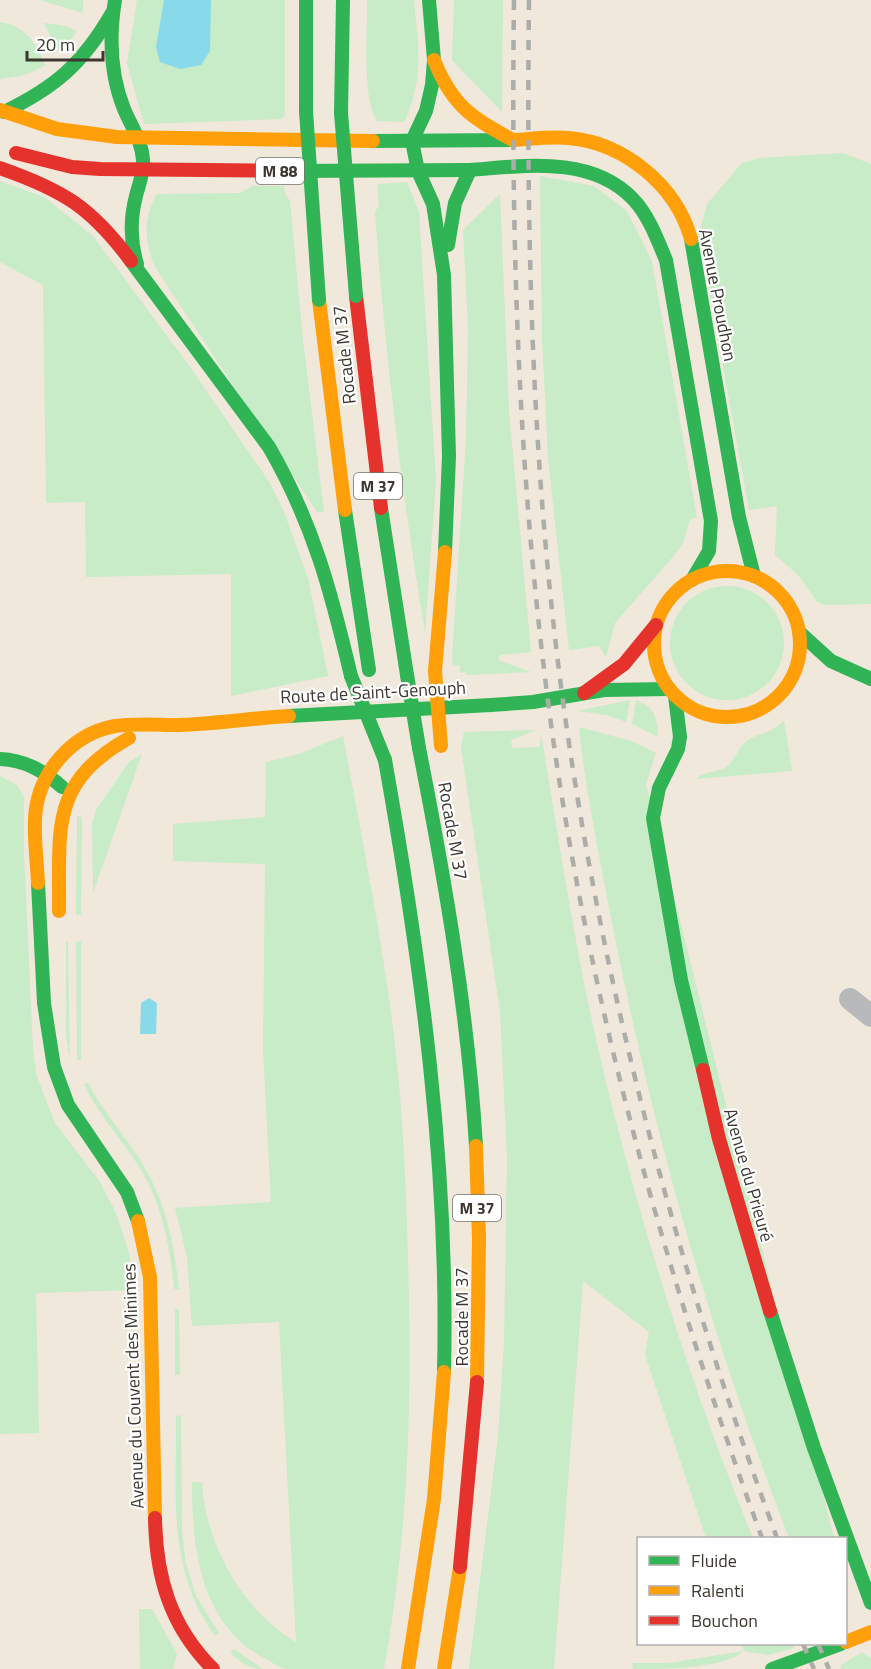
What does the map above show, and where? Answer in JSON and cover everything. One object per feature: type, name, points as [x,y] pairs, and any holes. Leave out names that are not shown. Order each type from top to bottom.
[{"type":"main road","name":"Rocade M 37","points":[[306,0],[306,111],[319,300],[341,486],[372,684],[409,894],[426,1015],[443,1249],[443,1394],[438,1461],[420,1603],[408,1669]]},
{"type":"main road","name":"Rocade M 37","points":[[343,0],[341,113],[363,376],[383,525],[464,1008],[473,1093],[480,1309],[478,1385],[467,1525],[444,1669]]},
{"type":"main road","points":[[429,0],[434,60],[429,101],[412,141],[418,171],[433,204],[444,275],[448,456],[445,555],[435,671],[442,752]]},
{"type":"main road","points":[[2,111],[59,82],[100,35],[114,6]]},
{"type":"main road","points":[[114,6],[111,42],[113,68],[121,101],[140,137],[143,171],[130,229],[131,246],[139,268]]},
{"type":"main road","points":[[434,60],[452,100],[470,115],[513,140]]},
{"type":"main road","name":"M 88","points":[[2,111],[51,128],[140,137],[412,141],[513,140]]},
{"type":"main road","name":"Avenue Proudhon","points":[[513,140],[570,138],[605,147],[638,165],[668,193],[681,213],[695,256],[739,517],[754,576]]},
{"type":"main road","name":"M 88","points":[[0,148],[72,167],[143,171],[418,171],[547,165],[575,167],[605,178],[619,187],[642,210],[652,226],[666,260],[711,521],[709,552],[692,580],[670,598],[656,625],[653,638],[655,663],[672,693],[704,714],[730,717],[759,710],[783,691],[798,663],[799,632],[787,602],[773,587],[754,576],[716,572],[692,580]]},
{"type":"main road","points":[[0,168],[52,186],[76,200],[107,228],[139,268],[269,447],[314,537],[329,584],[351,676],[385,760]]},
{"type":"main road","points":[[444,275],[451,218],[460,187],[470,170]]},
{"type":"main road","name":"Route de Saint-Genouph","points":[[584,693],[603,681],[637,652],[656,625]]},
{"type":"main road","points":[[799,632],[819,652],[864,677]]},
{"type":"main road","points":[[831,679],[864,677]]},
{"type":"main road","points":[[783,691],[802,686]]},
{"type":"main road","name":"Route de Saint-Genouph","points":[[46,773],[54,761],[103,729],[124,726],[163,727],[263,716],[533,702],[584,693],[672,693]]},
{"type":"main road","name":"Avenue du Prieuré","points":[[672,693],[679,727],[678,749],[659,788],[653,818],[681,980],[719,1139],[767,1302],[814,1448],[847,1537]]},
{"type":"main road","name":"Avenue du Prieuré","points":[[678,749],[699,733],[730,717]]},
{"type":"main road","name":"Route de Saint-Genouph","points":[[68,791],[98,755],[116,744],[163,727]]},
{"type":"main road","points":[[0,759],[28,764],[46,773],[68,791],[61,817],[59,923]]},
{"type":"main road","name":"Avenue du Couvent des Minimes","points":[[46,773],[38,794],[35,818],[44,1003],[52,1039],[54,1067],[65,1098],[75,1116],[120,1179],[143,1236],[150,1277],[156,1556],[169,1605],[196,1652],[212,1669]]},
{"type":"main road","points":[[464,1008],[469,941]]},
{"type":"main road","name":"Avenue du Couvent des Minimes","points":[[52,1039],[58,993]]},
{"type":"main road","name":"Avenue du Prieuré","points":[[847,1538],[871,1603]]},
{"type":"main road","points":[[847,1642],[871,1632]]},
{"type":"main road","points":[[772,1669],[838,1645]]},
{"type":"street","points":[[850,999],[871,1016]]},
{"type":"green space","points":[[40,0],[83,0],[83,13]]},
{"type":"green space","points":[[137,0],[285,0],[285,114],[282,119],[144,124],[127,63]]},
{"type":"green space","points":[[367,0],[414,0],[418,47],[417,77],[411,106],[404,122],[377,121],[372,110],[366,62]]},
{"type":"green space","points":[[454,0],[503,0],[502,112],[452,60]]},
{"type":"green space","points":[[0,22],[16,27],[29,37],[45,66],[25,75],[0,79]]},
{"type":"green space","points":[[44,23],[66,26],[77,31],[60,54]]},
{"type":"green space","points":[[843,153],[871,164],[871,604],[824,605],[817,602],[798,575],[775,555],[777,506],[749,510],[699,234],[707,204],[741,164],[759,158]]},
{"type":"green space","points":[[540,176],[594,186],[627,211],[652,261],[697,518],[690,519],[684,541],[677,552],[615,623],[606,657],[599,646],[569,650],[548,458],[542,337]]},
{"type":"green space","points":[[0,181],[44,197],[93,236],[190,367],[270,483],[284,512],[308,578],[328,676],[231,696],[231,574],[86,577],[85,502],[46,503],[43,285],[0,262]]},
{"type":"green space","points":[[407,182],[419,212],[436,480],[425,633],[395,423],[375,212],[379,206],[377,184]]},
{"type":"green space","points":[[252,186],[284,186],[290,201],[303,340],[324,512],[317,512],[151,258],[147,239],[147,221],[157,194],[240,193]]},
{"type":"green space","points":[[500,194],[509,411],[531,652],[500,655],[498,660],[531,672],[465,675],[465,672],[460,673],[460,665],[453,666],[452,657],[466,440],[468,328],[463,230]]},
{"type":"green space","points":[[727,586],[749,590],[767,603],[780,621],[784,643],[780,665],[767,683],[749,696],[727,700],[705,696],[687,683],[674,665],[670,643],[674,621],[687,603],[705,590]]},
{"type":"green space","points":[[630,700],[626,722],[607,715],[577,711]]},
{"type":"green space","points":[[636,700],[647,706],[654,714],[658,737],[632,724]]},
{"type":"green space","points":[[784,720],[792,771],[696,779],[726,767],[747,741],[776,728]]},
{"type":"green space","points":[[579,727],[631,741],[656,753],[646,784],[834,1537],[789,1537],[735,1390],[688,1239],[648,1087],[614,933],[586,779]]},
{"type":"green space","points":[[536,730],[511,740],[512,748],[540,747],[541,733],[580,959],[598,1049],[624,1151],[673,1319],[711,1430],[753,1537],[706,1537],[645,1355],[649,1332],[583,1281],[554,1669],[469,1669],[498,1436],[504,1344],[507,1157],[500,1012],[461,747],[464,732]]},
{"type":"green space","points":[[343,736],[383,956],[399,1087],[405,1173],[409,1313],[409,1415],[404,1515],[384,1669],[287,1669],[277,1666],[241,1642],[224,1624],[203,1580],[192,1506],[192,1482],[202,1482],[210,1528],[230,1573],[243,1594],[259,1612],[277,1629],[296,1642],[279,1322],[192,1326],[187,1257],[175,1208],[271,1202],[263,1050],[265,864],[173,861],[173,824],[265,817],[266,762],[299,754]]},
{"type":"green space","points":[[142,754],[93,893],[92,824],[96,810],[129,762]]},
{"type":"green space","points":[[0,776],[17,785],[24,797],[24,853],[33,1050],[37,1077],[55,1123],[100,1182],[116,1213],[129,1253],[132,1290],[36,1293],[39,1433],[0,1434]]},
{"type":"green space","points":[[77,816],[82,817],[81,915],[76,915]]},
{"type":"green space","points":[[81,941],[81,1060],[77,1060],[76,942]]},
{"type":"green space","points":[[66,942],[68,942],[70,1061],[66,1035]]},
{"type":"green space","points":[[88,1083],[100,1104],[142,1163],[157,1193],[168,1224],[179,1289],[174,1289],[164,1225],[153,1194],[138,1165],[90,1095],[84,1084]]},
{"type":"green space","points":[[175,1309],[179,1309],[180,1375],[175,1375]]},
{"type":"green space","points":[[181,1415],[182,1531],[186,1564],[196,1596],[219,1633],[215,1636],[199,1610],[188,1584],[181,1557],[176,1503],[176,1416]]},
{"type":"green space","points":[[139,1609],[152,1609],[177,1654],[173,1669],[140,1669]]},
{"type":"green space","points":[[741,1645],[792,1645],[794,1648],[768,1655],[744,1651]]},
{"type":"green space","points":[[234,1649],[263,1669],[253,1668],[242,1662],[230,1653]]},
{"type":"green space","points":[[744,1651],[722,1661],[692,1667],[633,1669],[632,1663],[668,1663]]},
{"type":"green space","points":[[862,1652],[871,1658],[871,1669],[841,1669],[840,1666]]},
{"type":"water","points":[[164,0],[211,0],[210,51],[201,65],[180,69],[160,62],[156,47]]},
{"type":"water","points":[[149,998],[157,1003],[156,1034],[140,1034],[141,1003]]},
{"type":"railway","points":[[514,0],[515,251],[522,419],[535,586],[559,780],[578,891],[601,1001],[628,1110],[689,1326],[762,1537]]},
{"type":"railway","points":[[529,0],[530,272],[534,363],[545,543],[566,723],[602,931],[624,1034],[650,1136],[708,1339],[777,1537]]},
{"type":"railway","points":[[803,1645],[814,1669]]},
{"type":"railway","points":[[818,1645],[829,1669]]},
{"type":"traffic: fast","points":[[115,0],[112,28],[113,69],[119,96],[138,140],[143,160],[132,222],[133,247],[137,264]]},
{"type":"traffic: fast","points":[[306,0],[306,111]]},
{"type":"traffic: fast","points":[[341,113],[343,0]]},
{"type":"traffic: fast","points":[[429,0],[434,60],[432,85],[426,111],[412,141],[418,171],[433,204],[444,275],[449,456],[445,552]]},
{"type":"traffic: fast","points":[[4,112],[39,93],[67,72],[90,46],[112,13]]},
{"type":"traffic: fast","points":[[306,111],[319,300]]},
{"type":"traffic: fast","points":[[341,113],[356,296]]},
{"type":"traffic: fast","points":[[373,141],[513,140]]},
{"type":"traffic: fast","points":[[470,170],[534,166],[577,169],[597,175],[616,185],[633,199],[648,220],[666,260],[711,521],[709,551],[692,580]]},
{"type":"traffic: fast","points":[[293,171],[470,170]]},
{"type":"traffic: fast","points":[[448,245],[455,203],[470,170]]},
{"type":"traffic: fast","points":[[691,239],[739,517],[754,576]]},
{"type":"traffic: fast","points":[[131,261],[269,447],[284,475],[298,503],[319,558],[351,676]]},
{"type":"traffic: fast","points":[[381,508],[407,675]]},
{"type":"traffic: fast","points":[[345,510],[369,670]]},
{"type":"traffic: fast","points":[[799,632],[831,661],[871,679]]},
{"type":"traffic: fast","points":[[407,675],[419,748]]},
{"type":"traffic: fast","points":[[351,676],[385,760]]},
{"type":"traffic: fast","points":[[289,716],[533,702],[604,690],[669,689]]},
{"type":"traffic: fast","points":[[675,696],[680,737],[678,749],[659,788],[653,818],[681,980],[703,1070]]},
{"type":"traffic: fast","points":[[419,748],[454,946],[467,1046],[476,1146]]},
{"type":"traffic: fast","points":[[0,759],[34,767],[62,787]]},
{"type":"traffic: fast","points":[[385,760],[410,912],[430,1064],[442,1218],[444,1372]]},
{"type":"traffic: fast","points":[[38,883],[44,1003],[54,1067],[68,1105],[127,1192],[138,1221]]},
{"type":"traffic: fast","points":[[770,1311],[814,1448],[847,1537]]},
{"type":"traffic: fast","points":[[847,1538],[871,1603]]},
{"type":"traffic: fast","points":[[772,1669],[838,1645]]},
{"type":"traffic: slow","points":[[434,60],[448,88],[464,109],[485,125],[513,140]]},
{"type":"traffic: slow","points":[[0,110],[57,129],[117,137],[373,141]]},
{"type":"traffic: slow","points":[[513,140],[569,138],[609,148],[628,158],[645,170],[673,201],[684,219],[691,239]]},
{"type":"traffic: slow","points":[[319,300],[345,510]]},
{"type":"traffic: slow","points":[[435,671],[445,552]]},
{"type":"traffic: slow","points":[[727,571],[755,576],[779,592],[795,616],[800,644],[795,672],[779,696],[755,712],[727,717],[699,712],[675,696],[659,672],[654,644],[659,616],[675,592],[699,576],[727,571]]},
{"type":"traffic: slow","points":[[435,671],[441,746]]},
{"type":"traffic: slow","points":[[38,883],[35,843],[37,802],[42,787],[59,759],[84,738],[99,730],[123,725],[179,725],[289,716]]},
{"type":"traffic: slow","points":[[59,911],[60,832],[64,811],[72,791],[84,772],[103,755],[129,738]]},
{"type":"traffic: slow","points":[[476,1146],[479,1238],[477,1382]]},
{"type":"traffic: slow","points":[[138,1221],[150,1277],[155,1518]]},
{"type":"traffic: slow","points":[[408,1669],[434,1499],[444,1372]]},
{"type":"traffic: slow","points":[[444,1669],[460,1567]]},
{"type":"traffic: slow","points":[[847,1642],[871,1632]]},
{"type":"traffic: jam","points":[[16,153],[72,167],[100,169],[293,171]]},
{"type":"traffic: jam","points":[[0,168],[41,184],[74,202],[103,227],[131,261]]},
{"type":"traffic: jam","points":[[356,296],[381,508]]},
{"type":"traffic: jam","points":[[584,693],[624,664],[656,625]]},
{"type":"traffic: jam","points":[[703,1070],[719,1139],[770,1311]]},
{"type":"traffic: jam","points":[[460,1567],[477,1382]]},
{"type":"traffic: jam","points":[[155,1518],[158,1560],[168,1600],[186,1636],[213,1669]]}]
